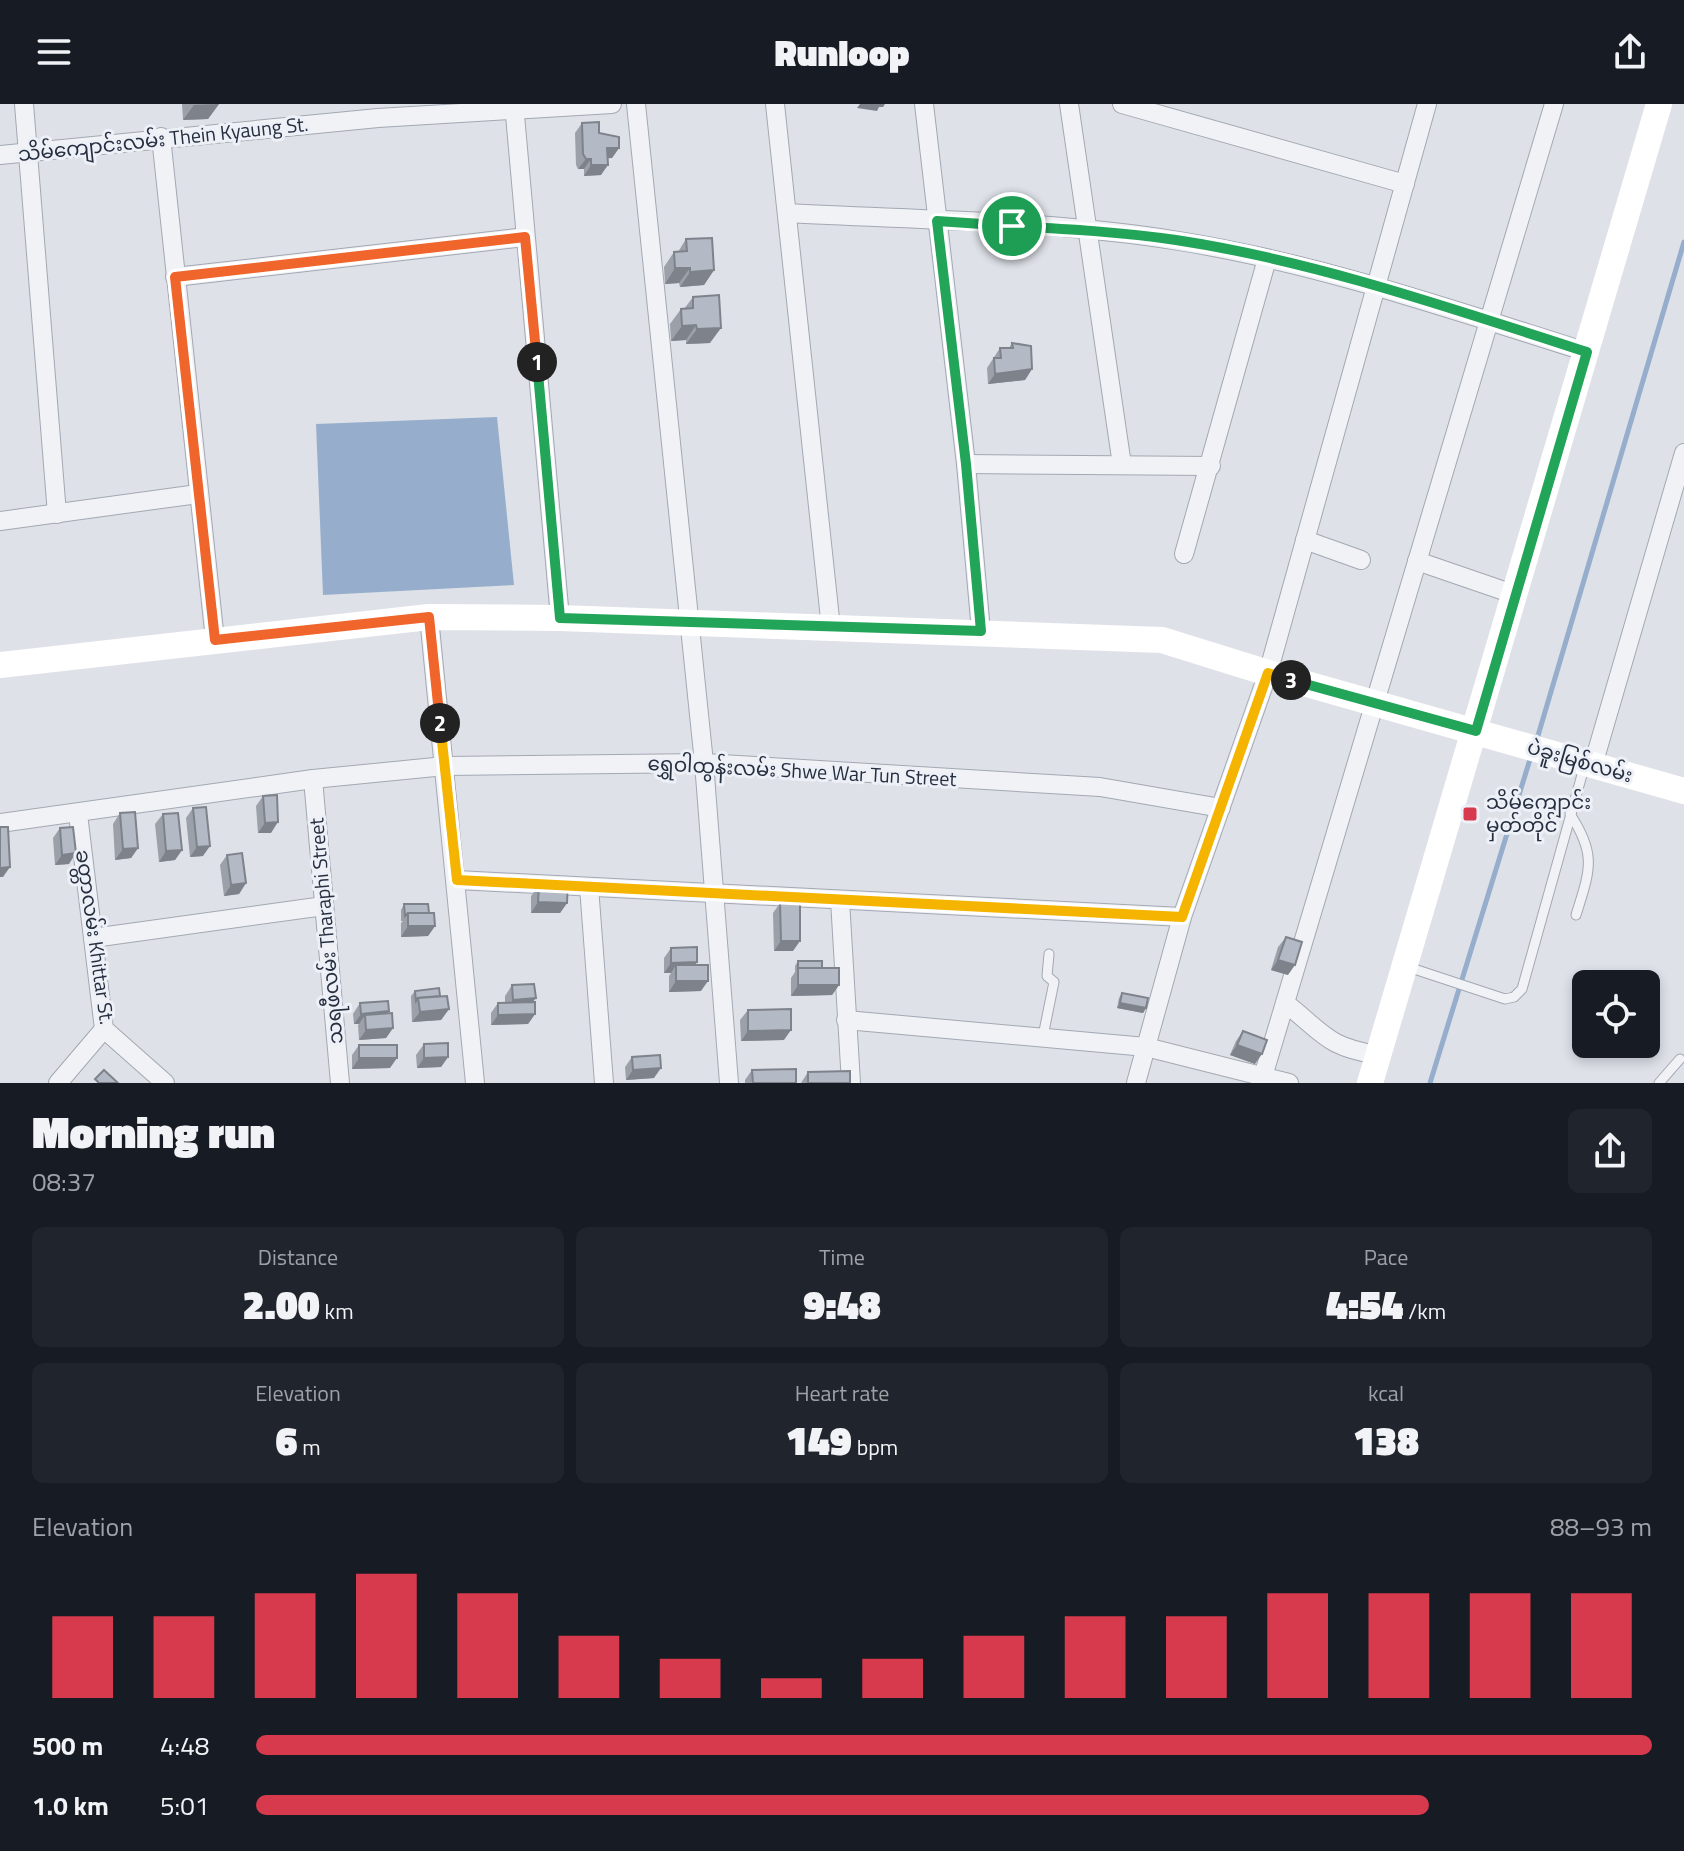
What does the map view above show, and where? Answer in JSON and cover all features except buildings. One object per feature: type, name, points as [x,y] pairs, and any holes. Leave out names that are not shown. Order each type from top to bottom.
[{"type":"street","points":[[24,104],[57,514]]},
{"type":"street","name":"သိမ်ကျောင်းလမ်း Thein Kyaung St.","points":[[0,155],[377,111],[612,104]]},
{"type":"street","points":[[636,104],[687,624],[704,763],[729,1083]]},
{"type":"street","points":[[775,104],[831,628]]},
{"type":"street","points":[[924,104],[966,464],[981,631]]},
{"type":"street","points":[[1069,104],[1122,465]]},
{"type":"street","points":[[1122,104],[1405,184]]},
{"type":"street","points":[[1136,1083],[1182,917],[1268,673],[1427,104]]},
{"type":"street","points":[[1262,1080],[1554,104]]},
{"type":"street","points":[[1370,1083],[1659,104]]},
{"type":"street","points":[[514,106],[560,618]]},
{"type":"street","points":[[161,137],[215,640]]},
{"type":"street","points":[[787,213],[1088,231],[1175,240],[1267,259],[1376,288],[1587,352]]},
{"type":"street","points":[[175,277],[525,237]]},
{"type":"street","points":[[1184,554],[1267,259]]},
{"type":"street","points":[[1589,764],[1684,453]]},
{"type":"street","points":[[966,464],[1211,466]]},
{"type":"street","points":[[0,521],[198,494]]},
{"type":"street","points":[[1305,540],[1361,560]]},
{"type":"street","points":[[1417,561],[1516,595]]},
{"type":"street","points":[[429,617],[475,1083]]},
{"type":"street","name":"ပဲခူးမြစ်လမ်း","points":[[0,665],[429,617],[981,631],[1162,640],[1684,791]]},
{"type":"street","name":"ရွှေဝါထွန်းလမ်း Shwe War Tun Street","points":[[0,823],[313,779],[445,766],[704,763],[1100,787],[1221,808]]},
{"type":"street","name":"သရဖီလမ်း Tharaphi Street","points":[[313,779],[340,1083]]},
{"type":"street","name":"ခတ္တာလမ်း Khittar St.","points":[[78,814],[104,1029],[165,1083]]},
{"type":"street","points":[[457,880],[1182,917]]},
{"type":"street","points":[[589,887],[604,1083]]},
{"type":"street","points":[[840,900],[851,1083]]},
{"type":"street","points":[[93,938],[324,906]]},
{"type":"street","points":[[1285,1003],[1329,1041],[1345,1050],[1378,1055]]},
{"type":"street","points":[[846,1020],[1146,1047],[1262,1080],[1289,1083]]},
{"type":"street","points":[[58,1083],[104,1029]]},
{"type":"lane","points":[[1405,966],[1505,999],[1514,997],[1522,989],[1570,814],[1589,764]]},
{"type":"lane","points":[[1570,814],[1589,847],[1588,877],[1576,915]]},
{"type":"lane","points":[[1043,1036],[1055,992],[1054,982],[1047,976],[1049,954]]},
{"type":"lane","points":[[1659,1083],[1680,1059]]},
{"type":"water","points":[[497,417],[514,585],[323,595],[316,424]]},
{"type":"waterway","points":[[1537,739],[1684,242]]},
{"type":"waterway","points":[[1430,1083],[1531,756]]},
{"type":"place","name":"သိမ်ကျောင်း မှတ်တိုင်","points":[[1470,814]]},
{"type":"route","points":[[937,221],[1012,226],[1175,240],[1213,247],[1376,288],[1587,352],[1476,731],[1268,673],[1182,917],[457,880],[429,617],[215,640],[175,277],[525,237],[560,618],[981,631],[966,464],[937,221]]}]
